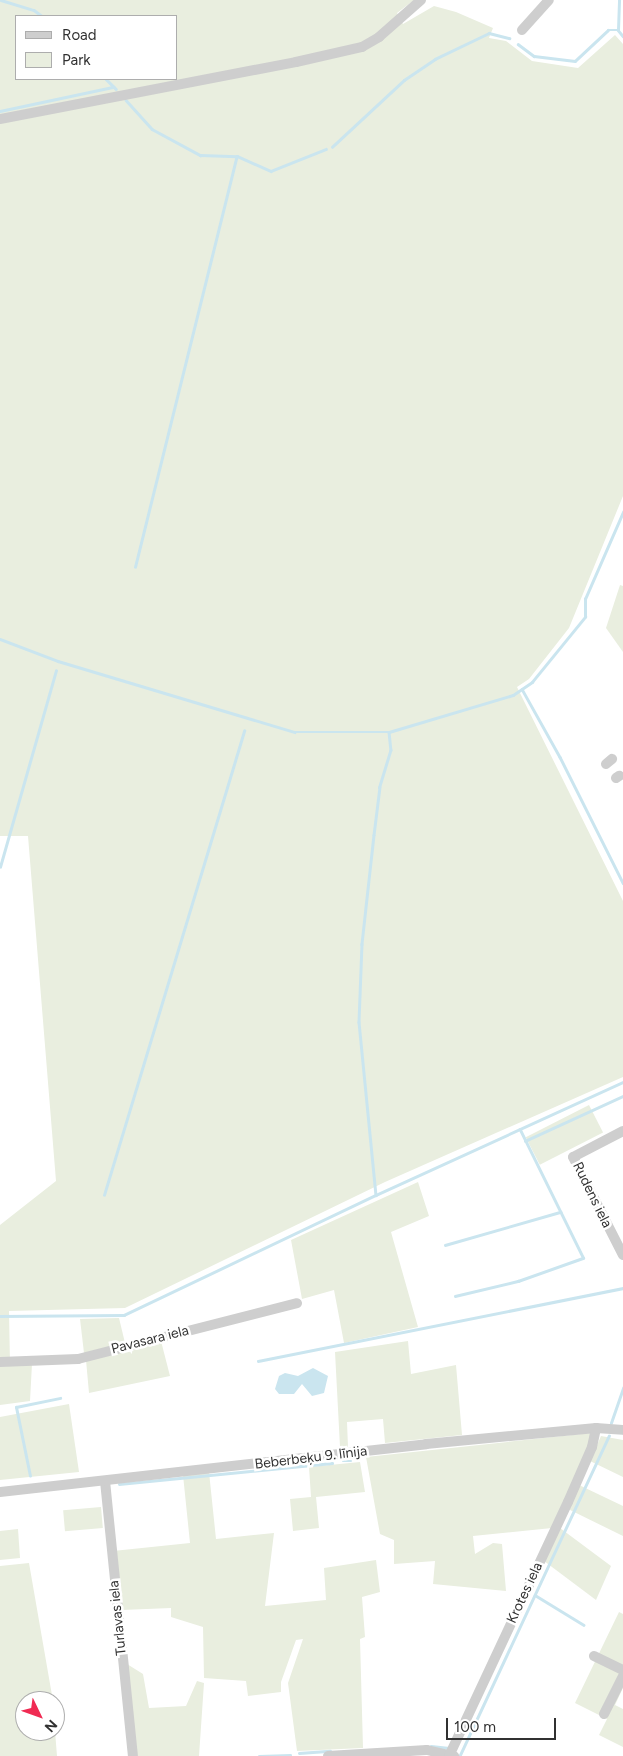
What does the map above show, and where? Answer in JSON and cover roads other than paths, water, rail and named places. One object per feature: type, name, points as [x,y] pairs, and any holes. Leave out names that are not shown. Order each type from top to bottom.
[{"type":"street","points":[[0,119],[296,62],[362,47],[379,38],[421,0]]},
{"type":"street","points":[[522,30],[549,0]]},
{"type":"street","name":"Rudens iela","points":[[623,1131],[573,1157],[623,1256]]},
{"type":"street","name":"Pavasara iela","points":[[0,1362],[78,1359],[297,1303]]},
{"type":"street","name":"Beberbeķu 9. līnija","points":[[0,1492],[426,1444],[596,1428],[623,1430]]},
{"type":"street","name":"Krotes iela","points":[[451,1755],[568,1502],[592,1447],[596,1428]]},
{"type":"street","name":"Turlavas iela","points":[[105,1481],[133,1756]]},
{"type":"street","points":[[594,1656],[623,1670]]},
{"type":"street","points":[[604,1714],[623,1676]]},
{"type":"street","points":[[328,1756],[427,1750],[451,1755]]},
{"type":"water","points":[[313,1368],[328,1376],[324,1393],[312,1396],[302,1384],[294,1394],[279,1394],[275,1389],[279,1376],[285,1373],[298,1376]]},
{"type":"waterway","points":[[1,0],[34,10],[41,15]]},
{"type":"waterway","points":[[618,30],[619,0]]},
{"type":"waterway","points":[[518,44],[534,56],[575,61],[608,30],[618,30]]},
{"type":"waterway","points":[[618,30],[623,36]]},
{"type":"waterway","points":[[332,147],[404,80],[435,59],[489,33],[509,38]]},
{"type":"waterway","points":[[107,80],[116,89]]},
{"type":"waterway","points":[[0,111],[113,87]]},
{"type":"waterway","points":[[126,100],[152,129],[200,155],[237,156],[271,171],[326,149]]},
{"type":"waterway","points":[[135,567],[237,156]]},
{"type":"waterway","points":[[0,639],[58,661],[295,732],[389,732],[513,695],[532,682],[585,617],[585,599],[623,512]]},
{"type":"waterway","points":[[0,867],[56,671]]},
{"type":"waterway","points":[[522,689],[560,757],[623,883]]},
{"type":"waterway","points":[[104,1195],[244,731]]},
{"type":"waterway","points":[[389,732],[391,750],[380,787],[362,944],[359,1022],[376,1195],[623,1082]]},
{"type":"waterway","points":[[525,1141],[623,1096]]},
{"type":"waterway","points":[[455,1296],[518,1281],[583,1258],[520,1130]]},
{"type":"waterway","points":[[0,1316],[124,1315],[376,1195]]},
{"type":"waterway","points":[[445,1245],[560,1212]]},
{"type":"waterway","points":[[258,1361],[623,1288]]},
{"type":"waterway","points":[[611,1423],[623,1388]]},
{"type":"waterway","points":[[30,1476],[16,1407],[60,1398]]},
{"type":"waterway","points":[[460,1755],[609,1436]]},
{"type":"waterway","points":[[343,1461],[351,1461]]},
{"type":"waterway","points":[[119,1484],[332,1463]]},
{"type":"waterway","points":[[535,1595],[584,1625]]},
{"type":"waterway","points":[[431,1746],[449,1748]]},
{"type":"waterway","points":[[299,1753],[330,1751]]},
{"type":"waterway","points":[[259,1756],[290,1755]]}]
